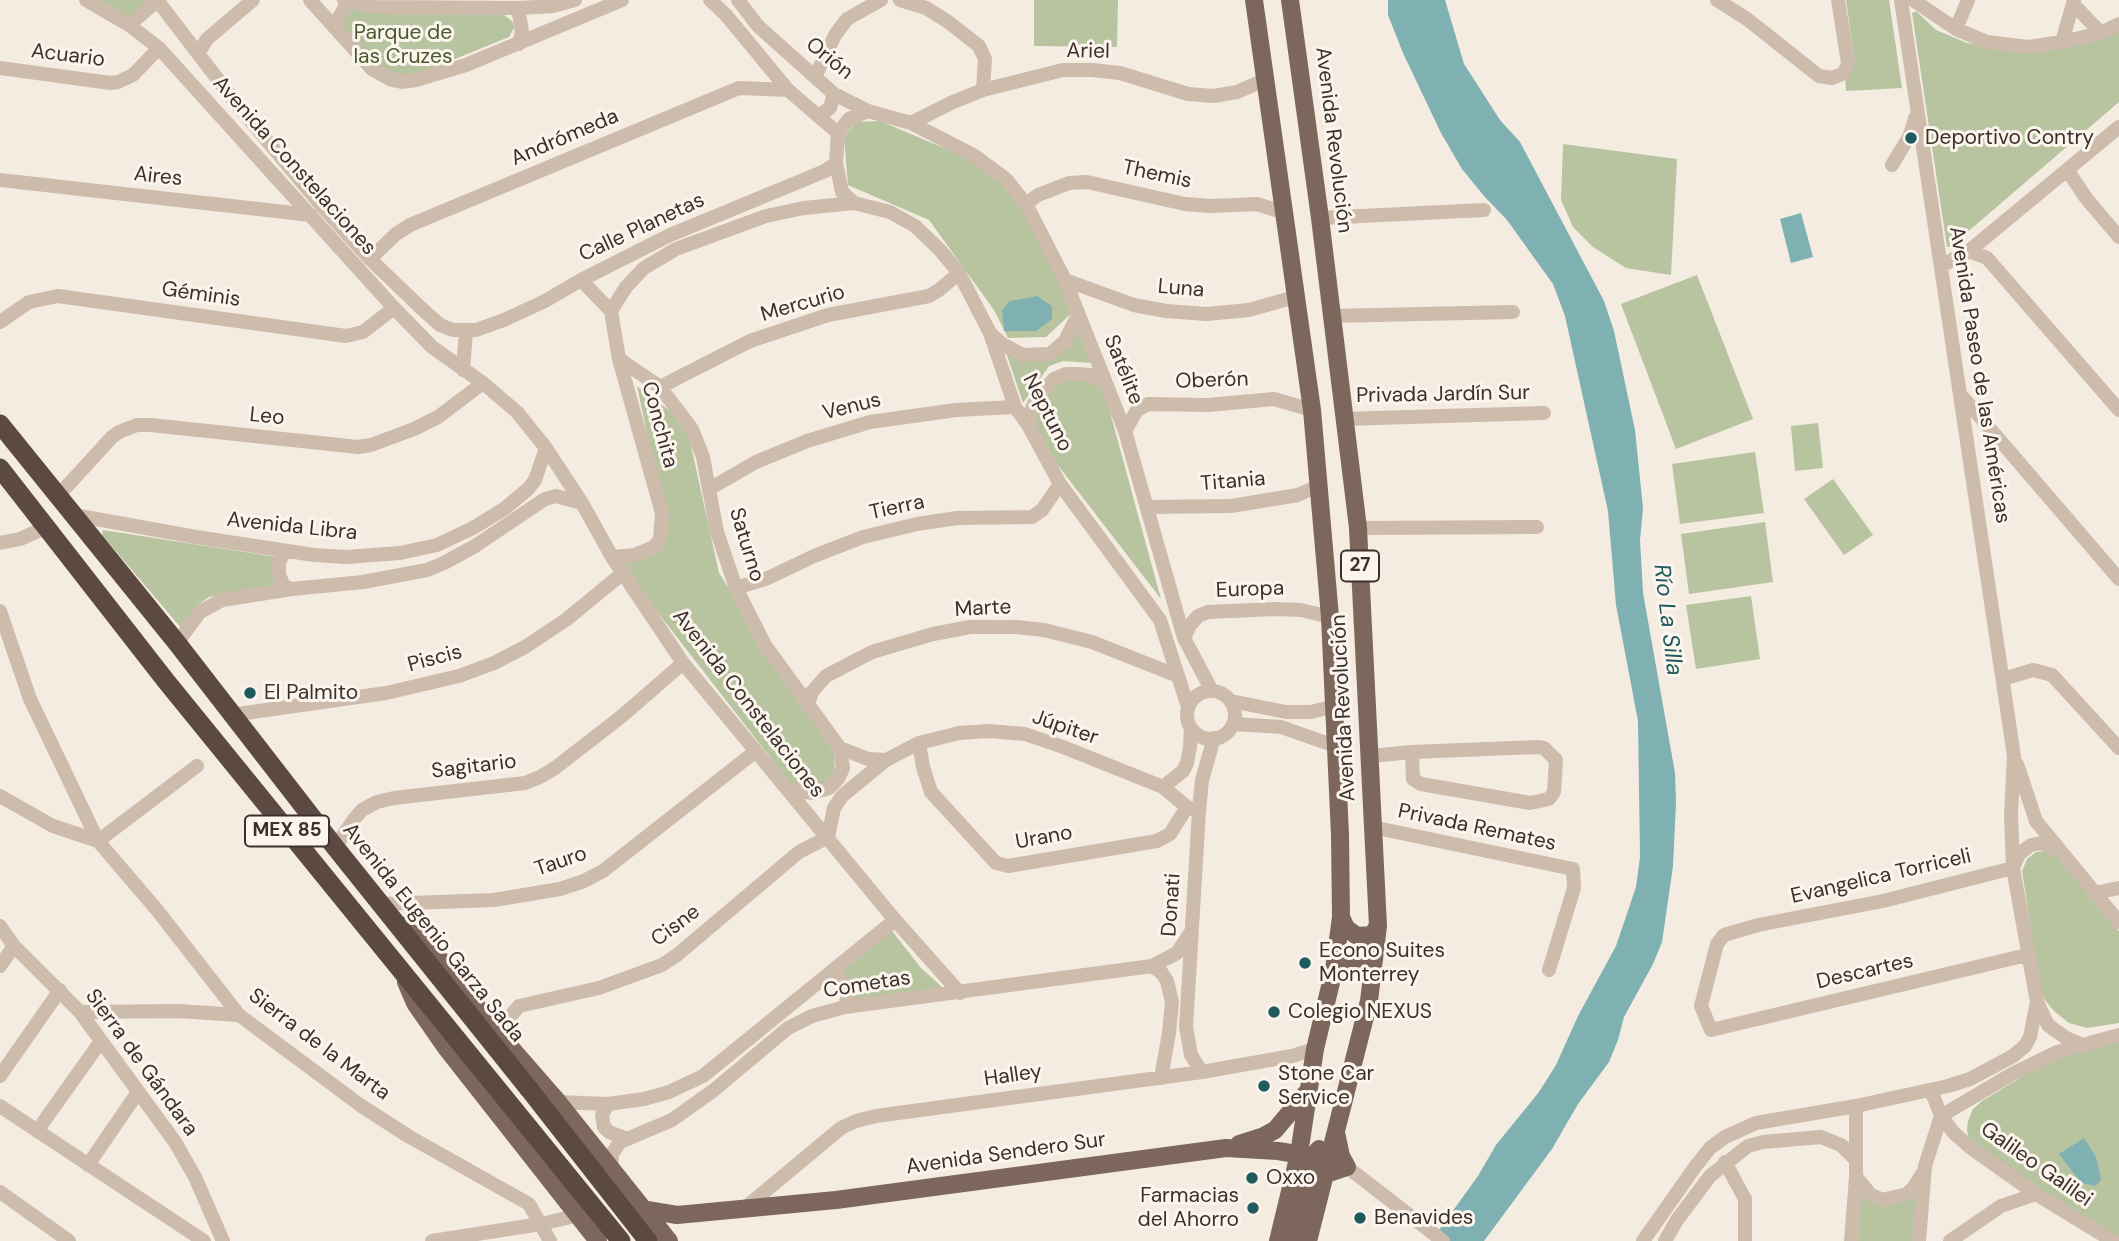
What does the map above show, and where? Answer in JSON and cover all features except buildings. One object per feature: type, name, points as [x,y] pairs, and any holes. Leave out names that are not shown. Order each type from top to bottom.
[{"type":"highway","name":"Avenida Eugenio Garza Sada","points":[[0,424],[177,643],[335,847],[529,1089],[663,1241]]},
{"type":"highway","name":"MEX 85","points":[[0,468],[166,681],[621,1241]]},
{"type":"main road","name":"Avenida Revolución","points":[[1254,0],[1312,411],[1320,485],[1335,706],[1341,917],[1334,970],[1308,1091],[1316,1161],[1308,1241]]},
{"type":"main road","name":"Avenida Revolución","points":[[1290,0],[1358,528],[1378,926],[1369,1001],[1335,1131]]},
{"type":"main road","points":[[1341,917],[1346,928],[1357,936],[1372,935],[1378,926]]},
{"type":"main road","points":[[398,924],[414,932],[426,943],[650,1216],[663,1241]]},
{"type":"main road","points":[[1334,970],[1348,962],[1358,962],[1373,978]]},
{"type":"main road","points":[[404,975],[415,1003],[447,1049],[588,1231]]},
{"type":"main road","points":[[1226,1148],[1270,1133],[1308,1091]]},
{"type":"main road","points":[[1294,1241],[1316,1161],[1335,1131]]},
{"type":"main road","points":[[1335,1131],[1341,1156],[1347,1167]]},
{"type":"main road","name":"Avenida Sendero Sur","points":[[650,1216],[836,1200],[1226,1148],[1316,1161]]},
{"type":"main road","name":"Avenida Revolución","points":[[1278,1241],[1316,1161]]},
{"type":"main road","points":[[1316,1161],[1347,1167]]},
{"type":"main road","name":"Avenida Sendero Sur","points":[[663,1241],[685,1225],[719,1210]]},
{"type":"main road","points":[[634,1241],[647,1232],[650,1216]]},
{"type":"street","name":"Avenida Constelaciones","points":[[86,0],[129,25],[159,48],[394,308],[432,346],[517,412],[582,503],[612,557],[683,663],[895,920],[960,993]]},
{"type":"street","name":"Avenida Constelaciones","points":[[157,0],[255,127],[370,259],[440,325],[466,331]]},
{"type":"street","points":[[129,25],[157,0]]},
{"type":"street","points":[[198,54],[207,39],[253,0]]},
{"type":"street","points":[[310,0],[372,69],[392,80],[402,82],[466,65],[622,0]]},
{"type":"street","points":[[334,26],[346,1],[375,8],[518,8],[553,6],[575,0]]},
{"type":"street","points":[[710,0],[726,15],[788,90],[838,133]]},
{"type":"street","name":"Orión","points":[[738,0],[758,26],[834,94],[868,111],[911,123]]},
{"type":"street","points":[[815,77],[835,35],[847,19],[881,0]]},
{"type":"street","points":[[900,0],[926,8],[979,46],[985,59],[984,90]]},
{"type":"street","points":[[1717,0],[1747,19],[1819,76],[1832,78],[1844,73],[1848,63],[1838,0]]},
{"type":"street","points":[[1744,0],[1747,19]]},
{"type":"street","name":"Avenida Paseo de las Américas","points":[[1901,0],[2014,756],[2036,821],[2119,922]]},
{"type":"street","points":[[1913,0],[1956,29],[1987,43],[2028,47],[2101,33],[2119,24]]},
{"type":"street","points":[[1956,29],[1968,0]]},
{"type":"street","points":[[2062,42],[2074,3]]},
{"type":"street","points":[[2074,3],[2101,33]]},
{"type":"street","points":[[518,8],[522,32],[519,44]]},
{"type":"street","name":"Acuario","points":[[0,68],[118,82],[133,75],[159,48]]},
{"type":"street","name":"Ariel","points":[[911,123],[984,90],[1063,70],[1120,73],[1188,94],[1214,96],[1237,92],[1267,79]]},
{"type":"street","name":"Andrómeda","points":[[370,259],[396,234],[410,225],[739,88],[788,90]]},
{"type":"street","points":[[818,116],[830,108],[834,94]]},
{"type":"street","points":[[1892,165],[1910,135],[1917,109]]},
{"type":"street","points":[[854,203],[842,192],[836,163],[838,133],[849,119],[868,111]]},
{"type":"street","name":"Satélite","points":[[911,123],[975,156],[1006,179],[1026,204],[1065,280],[1125,431],[1184,638],[1212,691]]},
{"type":"street","points":[[1941,266],[1969,251],[2119,127]]},
{"type":"street","name":"Calle Planetas","points":[[466,331],[504,320],[670,235],[825,172],[836,163]]},
{"type":"street","points":[[2068,171],[2086,198],[2119,237]]},
{"type":"street","name":"Aires","points":[[0,180],[311,215]]},
{"type":"street","name":"Themis","points":[[1026,204],[1038,195],[1069,183],[1087,182],[1185,204],[1257,204],[1285,213]]},
{"type":"street","name":"Calle Planetas","points":[[611,311],[626,287],[644,268],[676,249],[766,216],[804,208],[854,203]]},
{"type":"street","name":"Neptuno","points":[[854,203],[890,212],[915,226],[959,273],[990,333],[1015,407],[1028,425],[1060,484],[1160,620],[1188,707]]},
{"type":"street","points":[[1320,218],[1484,210]]},
{"type":"street","points":[[1969,251],[1987,258],[2119,410]]},
{"type":"street","name":"Mercurio","points":[[660,387],[750,341],[828,315],[929,296],[959,273]]},
{"type":"street","points":[[581,280],[611,311]]},
{"type":"street","name":"Luna","points":[[1065,280],[1134,305],[1206,314],[1249,310],[1295,297]]},
{"type":"street","name":"Géminis","points":[[0,322],[29,302],[58,296],[346,336],[363,332],[394,308]]},
{"type":"street","name":"Conchita","points":[[611,311],[620,359],[662,513],[660,539],[646,552],[612,557]]},
{"type":"street","points":[[1331,316],[1513,312]]},
{"type":"street","points":[[990,333],[1002,344],[1023,355],[1050,354],[1065,341],[1078,314]]},
{"type":"street","points":[[463,370],[466,331]]},
{"type":"street","name":"Saturno","points":[[620,359],[660,387],[692,429],[703,457],[717,532],[736,588],[765,645],[840,748]]},
{"type":"street","points":[[1028,425],[1038,396],[1054,379],[1066,374],[1078,374],[1090,375],[1106,383]]},
{"type":"street","name":"Leo","points":[[58,496],[112,437],[137,425],[358,447],[414,429],[438,417],[483,383]]},
{"type":"street","points":[[1960,394],[2119,579]]},
{"type":"street","name":"Oberón","points":[[1125,431],[1138,410],[1148,404],[1208,405],[1274,399],[1312,411]]},
{"type":"street","name":"Venus","points":[[709,489],[756,462],[807,440],[870,422],[956,410],[1015,407]]},
{"type":"street","name":"Privada Jardín Sur","points":[[1343,419],[1544,414]]},
{"type":"street","name":"Avenida Libra","points":[[74,515],[284,551],[359,557],[400,553],[437,545],[481,524],[518,499],[535,480],[546,449]]},
{"type":"street","name":"Tierra","points":[[736,588],[768,578],[863,537],[917,524],[957,518],[1032,517],[1042,510],[1060,484]]},
{"type":"street","name":"Titania","points":[[1146,507],[1231,506],[1298,495],[1320,485]]},
{"type":"street","points":[[177,643],[191,622],[209,606],[222,600],[363,582],[427,570],[475,546],[545,499],[556,496],[582,503]]},
{"type":"street","points":[[0,543],[47,527]]},
{"type":"street","points":[[1358,528],[1537,527]]},
{"type":"street","points":[[284,551],[279,563],[279,575],[284,586],[292,589]]},
{"type":"street","name":"Piscis","points":[[231,715],[386,694],[459,676],[494,663],[525,647],[567,619],[623,573]]},
{"type":"street","name":"Europa","points":[[1184,638],[1198,616],[1208,612],[1301,610],[1330,617]]},
{"type":"street","name":"Sierra de la Marta","points":[[0,611],[30,699],[98,841],[157,910],[239,1015],[320,1077],[383,1120],[529,1204],[550,1241]]},
{"type":"street","name":"Marte","points":[[808,705],[812,692],[826,676],[872,652],[933,634],[970,627],[1044,630],[1092,642],[1178,676]]},
{"type":"street","name":"Sagitario","points":[[335,847],[362,810],[377,802],[525,783],[540,777],[622,716],[683,663]]},
{"type":"street","points":[[2003,679],[2033,670],[2052,675],[2119,748]]},
{"type":"street","points":[[1163,787],[1183,771],[1187,763],[1191,728],[1187,715],[1188,707],[1196,698],[1212,691],[1223,693],[1231,701],[1235,715],[1234,724],[1229,731],[1214,738],[1198,734],[1191,728]]},
{"type":"street","points":[[1231,701],[1286,712],[1311,712],[1335,706]]},
{"type":"street","points":[[1234,724],[1281,727],[1335,746]]},
{"type":"street","name":"Júpiter","points":[[828,837],[834,808],[842,796],[886,760],[919,743],[959,733],[989,731],[1025,734],[1163,787],[1193,809]]},
{"type":"street","name":"Donati","points":[[1202,1072],[1192,1055],[1186,1027],[1193,809],[1214,738]]},
{"type":"street","name":"Urano","points":[[919,743],[931,792],[996,863],[1008,866],[1157,841],[1170,834],[1193,809]]},
{"type":"street","points":[[788,789],[813,793],[829,788],[838,779],[843,768],[840,748],[868,759],[886,760]]},
{"type":"street","points":[[1370,756],[1412,752],[1544,748],[1556,760],[1553,792],[1549,799],[1530,803],[1422,784],[1413,779],[1412,752]]},
{"type":"street","name":"Tauro","points":[[382,904],[494,900],[560,889],[584,881],[603,871],[756,751]]},
{"type":"street","name":"Avenida Paseo de las Américas","points":[[1643,1241],[1695,1167],[1710,1148],[1725,1137],[1756,1123],[1856,1106],[1970,1079],[2013,1056],[2025,1046],[2030,1037],[2036,1002],[2013,868],[2011,815],[2014,756]]},
{"type":"street","points":[[0,796],[53,826],[98,841],[197,766]]},
{"type":"street","name":"Privada Remates","points":[[1372,827],[1573,869],[1574,887],[1549,970]]},
{"type":"street","name":"Cisne","points":[[497,1032],[519,1006],[599,988],[662,965],[799,852],[828,837]]},
{"type":"street","points":[[2013,868],[2019,854],[2031,845],[2041,843],[2058,850]]},
{"type":"street","name":"Evangelica Torriceli","points":[[1712,1030],[1701,1006],[1717,944],[1724,935],[1758,925],[1883,901],[2013,868]]},
{"type":"street","points":[[2094,893],[2119,888]]},
{"type":"street","name":"Cometas","points":[[558,1102],[608,1104],[644,1099],[668,1092],[703,1076],[895,920]]},
{"type":"street","name":"Sierra de Gándara","points":[[1,931],[80,1012],[175,1142],[195,1177],[223,1241]]},
{"type":"street","name":"Cometas","points":[[625,1138],[672,1120],[714,1090],[788,1028],[812,1016],[845,1007],[1152,966],[1177,953],[1191,932]]},
{"type":"street","points":[[0,966],[14,946]]},
{"type":"street","name":"Descartes","points":[[1712,1030],[2027,955]]},
{"type":"street","points":[[1152,966],[1162,973],[1167,981],[1172,1002],[1161,1078]]},
{"type":"street","points":[[831,973],[846,986],[848,994],[845,1007]]},
{"type":"street","points":[[0,1076],[60,990]]},
{"type":"street","points":[[2036,1002],[2048,1025],[2080,1045]]},
{"type":"street","points":[[80,1012],[178,1011],[239,1015]]},
{"type":"street","points":[[1941,1116],[2012,1074],[2057,1052],[2119,1035]]},
{"type":"street","points":[[37,1131],[101,1041]]},
{"type":"street","name":"Halley","points":[[745,1208],[841,1128],[856,1121],[876,1116],[1202,1072],[1282,1058],[1315,1049]]},
{"type":"street","points":[[1856,1177],[1871,1195],[1883,1200],[1907,1194],[1914,1186],[1925,1166],[1941,1116],[1931,1090]]},
{"type":"street","points":[[88,1165],[138,1091]]},
{"type":"street","points":[[608,1104],[602,1115],[604,1127],[609,1132],[625,1138],[612,1154],[611,1170]]},
{"type":"street","points":[[0,1106],[204,1241]]},
{"type":"street","points":[[1851,1241],[1856,1177],[1856,1106]]},
{"type":"street","name":"Galileo Galilei","points":[[1941,1116],[1954,1133],[1971,1148],[2089,1234],[2113,1241]]},
{"type":"street","points":[[1665,1241],[1710,1176],[1748,1146],[1811,1136],[1832,1140],[1856,1160]]},
{"type":"street","points":[[1725,1162],[1745,1199],[1745,1241]]},
{"type":"street","points":[[1919,1241],[1925,1166]]},
{"type":"street","points":[[1347,1167],[1443,1241]]},
{"type":"street","points":[[0,1192],[69,1241]]},
{"type":"street","points":[[1950,1241],[2001,1206],[2036,1194]]},
{"type":"street","points":[[432,1241],[541,1224],[588,1231]]},
{"type":"green space","points":[[92,0],[149,0],[130,19]]},
{"type":"green space","points":[[1034,0],[1118,0],[1117,47],[1034,46]]},
{"type":"green space","points":[[1846,0],[1889,0],[1902,88],[1846,91],[1845,75],[1853,66],[1854,57]]},
{"type":"green space","name":"Parque de las Cruzes","points":[[348,9],[503,14],[513,22],[514,28],[509,37],[413,76],[385,74],[341,27]]},
{"type":"green space","points":[[1916,11],[1936,30],[1967,43],[2001,47],[2119,28],[2119,102],[1950,247],[1947,247],[1912,13]]},
{"type":"green space","points":[[880,121],[989,167],[1016,198],[1076,309],[1046,337],[1008,338],[994,310],[929,220],[848,185],[844,137],[856,122]]},
{"type":"green space","points":[[1563,144],[1677,159],[1671,275],[1626,268],[1593,247],[1573,227],[1561,200]]},
{"type":"green space","points":[[1697,275],[1753,419],[1676,449],[1621,304]]},
{"type":"green space","points":[[1075,319],[1092,363],[1063,361],[1049,366],[1023,403],[1004,346],[1022,352],[1050,348]]},
{"type":"green space","points":[[1054,376],[1102,383],[1161,599],[1023,420]]},
{"type":"green space","points":[[637,386],[674,414],[688,432],[719,573],[834,752],[835,771],[826,785],[794,788],[617,560],[632,560],[667,528]]},
{"type":"green space","points":[[1818,423],[1823,468],[1795,471],[1791,426]]},
{"type":"green space","points":[[1755,452],[1764,513],[1680,524],[1672,464]]},
{"type":"green space","points":[[1833,479],[1873,535],[1844,555],[1804,499]]},
{"type":"green space","points":[[1765,522],[1773,582],[1689,594],[1681,534]]},
{"type":"green space","points":[[103,530],[277,557],[282,587],[209,597],[199,604],[182,629],[102,535]]},
{"type":"green space","points":[[1751,596],[1760,659],[1696,669],[1686,605]]},
{"type":"green space","points":[[2048,851],[2057,855],[2119,931],[2119,1023],[2087,1028],[2069,1023],[2044,999],[2039,983],[2022,871],[2027,859],[2036,852]]},
{"type":"green space","points":[[892,931],[921,968],[943,988],[854,999],[837,972]]},
{"type":"green space","points":[[2119,1041],[2119,1237],[1988,1160],[1969,1141],[1967,1130],[1973,1109],[2028,1073],[2055,1059]]},
{"type":"green space","points":[[1861,1195],[1877,1203],[1896,1202],[1917,1195],[1912,1241],[1858,1241]]},
{"type":"water","points":[[1388,0],[1445,0],[1464,64],[1500,120],[1520,142],[1604,301],[1614,331],[1635,430],[1643,508],[1640,540],[1643,593],[1675,773],[1673,866],[1662,942],[1624,1017],[1609,1062],[1578,1104],[1552,1149],[1484,1241],[1431,1241],[1478,1176],[1496,1145],[1539,1092],[1556,1065],[1578,1016],[1616,946],[1636,887],[1640,857],[1638,721],[1616,605],[1608,511],[1565,316],[1553,284],[1507,220],[1462,169],[1441,133],[1403,53],[1388,15]]},
{"type":"water","points":[[1801,213],[1813,257],[1791,263],[1780,219]]},
{"type":"water","points":[[1037,296],[1052,306],[1052,319],[1036,331],[1004,331],[1002,310],[1010,301]]},
{"type":"water","points":[[2084,1138],[2096,1157],[2101,1179],[2096,1186],[2081,1183],[2059,1154]]},
{"type":"place","name":"Deportivo Contry","points":[[1911,138]]},
{"type":"place","name":"El Palmito","points":[[250,693]]},
{"type":"place","name":"Econo Suites Monterrey","points":[[1305,963]]},
{"type":"place","name":"Colegio NEXUS","points":[[1274,1012]]},
{"type":"place","name":"Stone Car Service","points":[[1264,1086]]},
{"type":"place","name":"Oxxo","points":[[1252,1178]]},
{"type":"place","name":"Farmacias del Ahorro","points":[[1253,1208]]},
{"type":"place","name":"Benavides","points":[[1360,1218]]},
{"type":"water label","name":"Río La Silla","points":[[1667,620]]}]
